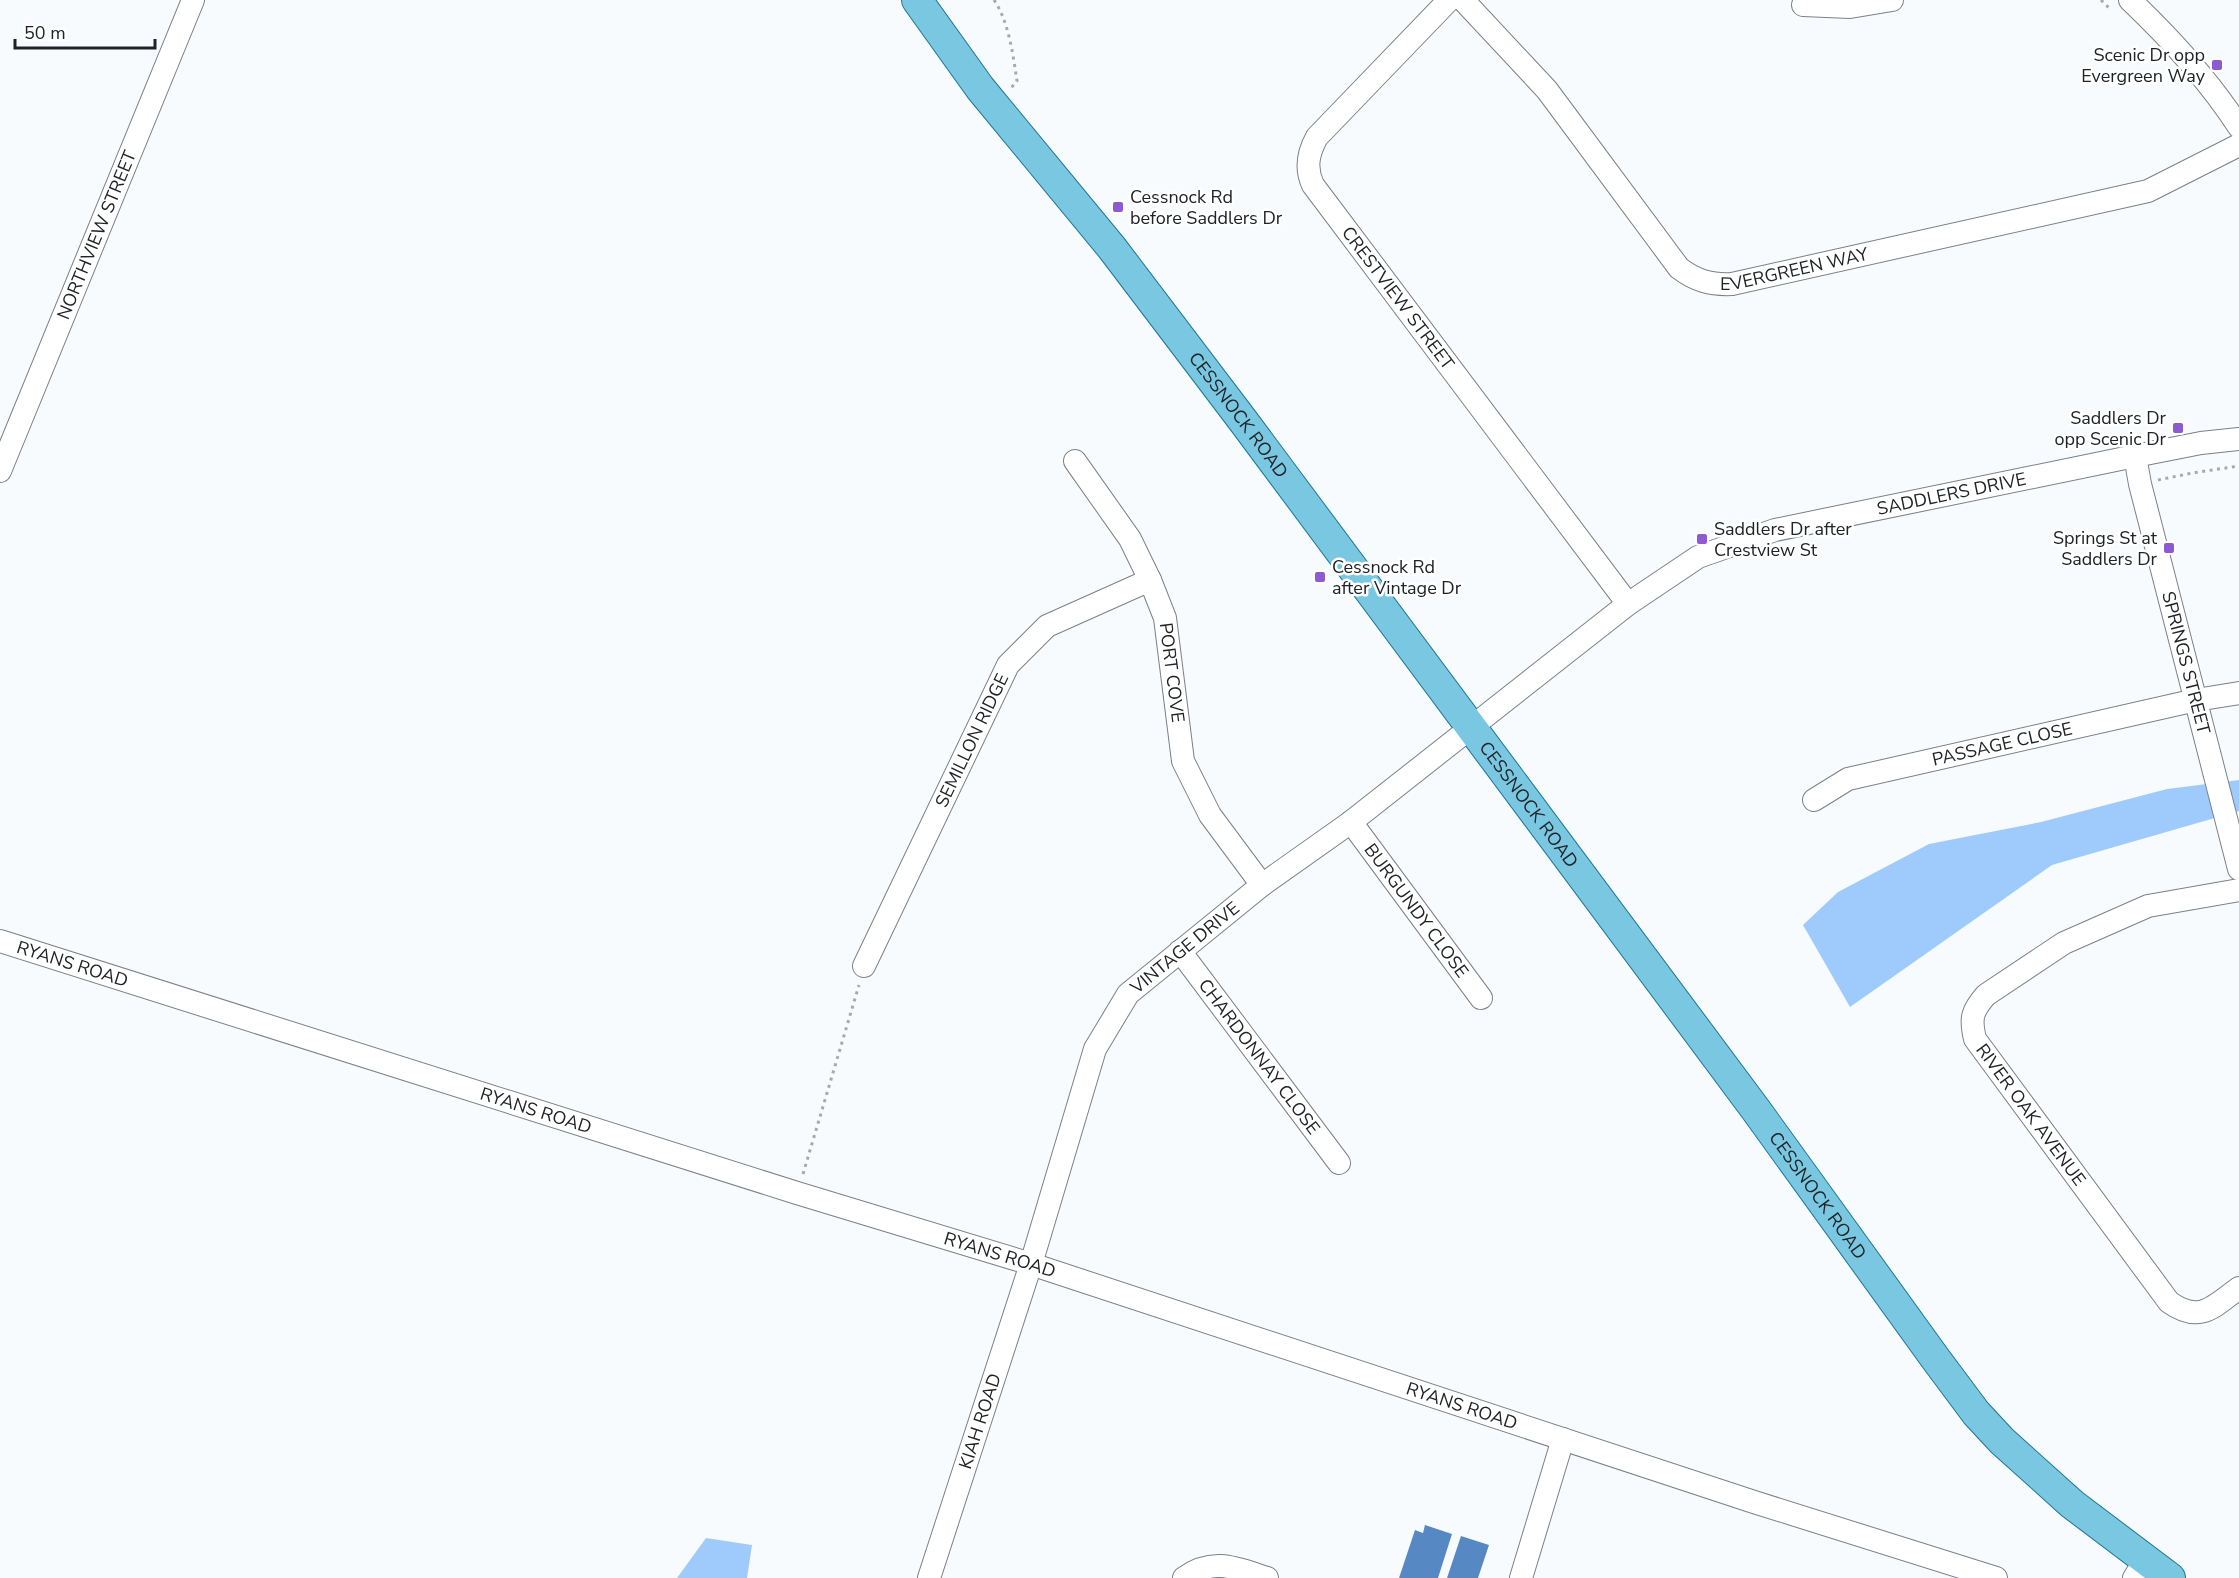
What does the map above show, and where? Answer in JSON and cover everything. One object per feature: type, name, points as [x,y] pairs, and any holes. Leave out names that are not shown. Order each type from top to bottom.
[{"type":"main road","name":"CESSNOCK ROAD","points":[[917,0],[980,88],[1112,248],[1244,422],[1756,1110],[1928,1349],[1977,1413],[2002,1441],[2139,1569],[2170,1578]]},
{"type":"street","name":"NORTHVIEW STREET","points":[[0,471],[193,0]]},
{"type":"street","name":"CRESTVIEW STREET","points":[[1449,0],[1317,137],[1308,156],[1309,177],[1628,604]]},
{"type":"street","name":"EVERGREEN WAY","points":[[1463,0],[1547,90],[1679,268],[1691,277],[1704,282],[1732,284],[2148,191],[2239,145]]},
{"type":"street","points":[[1803,5],[1850,7],[1892,0]]},
{"type":"street","points":[[2130,0],[2176,44],[2218,94],[2239,127]]},
{"type":"street","name":"SADDLERS DRIVE","points":[[1472,728],[1628,604],[1698,557],[1775,530],[2201,443],[2239,439]]},
{"type":"street","name":"SPRINGS STREET","points":[[2135,456],[2140,484],[2236,858]]},
{"type":"street","name":"PORT COVE","points":[[1076,461],[1130,539],[1165,618],[1183,761],[1210,815],[1262,885]]},
{"type":"street","name":"SEMILLON RIDGE","points":[[864,966],[1008,665],[1047,626],[1150,580]]},
{"type":"street","name":"PASSAGE CLOSE","points":[[1814,800],[1848,779],[2196,700],[2239,693]]},
{"type":"street","name":"VINTAGE DRIVE","points":[[1031,1264],[1095,1049],[1128,994],[1262,885],[1350,822],[1472,728]]},
{"type":"street","name":"BURGUNDY CLOSE","points":[[1350,822],[1481,998]]},
{"type":"street","name":"RIVER OAK AVENUE","points":[[2239,890],[2148,906],[2064,943],[1986,995],[1976,1006],[1971,1023],[1975,1039],[2169,1302],[2181,1310],[2200,1313],[2215,1306],[2239,1288]]},
{"type":"street","name":"RYANS ROAD","points":[[0,941],[797,1193],[1031,1264],[1563,1439],[1996,1578]]},
{"type":"street","name":"CHARDONNAY CLOSE","points":[[1180,951],[1339,1164]]},
{"type":"street","name":"KIAH ROAD","points":[[929,1578],[1031,1264]]},
{"type":"street","points":[[1521,1578],[1563,1439]]},
{"type":"street","points":[[1191,1573],[1221,1565],[1267,1578]]},
{"type":"path","points":[[994,0],[1012,49],[1017,81],[1008,92]]},
{"type":"path","points":[[2160,480],[2239,466]]},
{"type":"path","points":[[797,1193],[855,1003],[864,966]]},
{"type":"water","points":[[2239,780],[2239,811],[2052,865],[1850,1007],[1803,925],[1838,892],[1929,844],[2041,822],[2167,789]]},
{"type":"water","points":[[706,1538],[752,1545],[747,1578],[677,1578]]},
{"type":"building","points":[[1425,1525],[1452,1534],[1438,1578],[1399,1578],[1415,1530],[1423,1533]]},
{"type":"building","points":[[1461,1536],[1489,1545],[1478,1578],[1447,1578]]},
{"type":"place","name":"Scenic Dr opp Evergreen Way","points":[[2217,65]]},
{"type":"place","name":"Cessnock Rd before Saddlers Dr","points":[[1118,207]]},
{"type":"place","name":"Saddlers Dr opp Scenic Dr","points":[[2178,428]]},
{"type":"place","name":"Saddlers Dr after Crestview St","points":[[1702,539]]},
{"type":"place","name":"Springs St at Saddlers Dr","points":[[2169,548]]},
{"type":"place","name":"Cessnock Rd after Vintage Dr","points":[[1320,577]]}]
